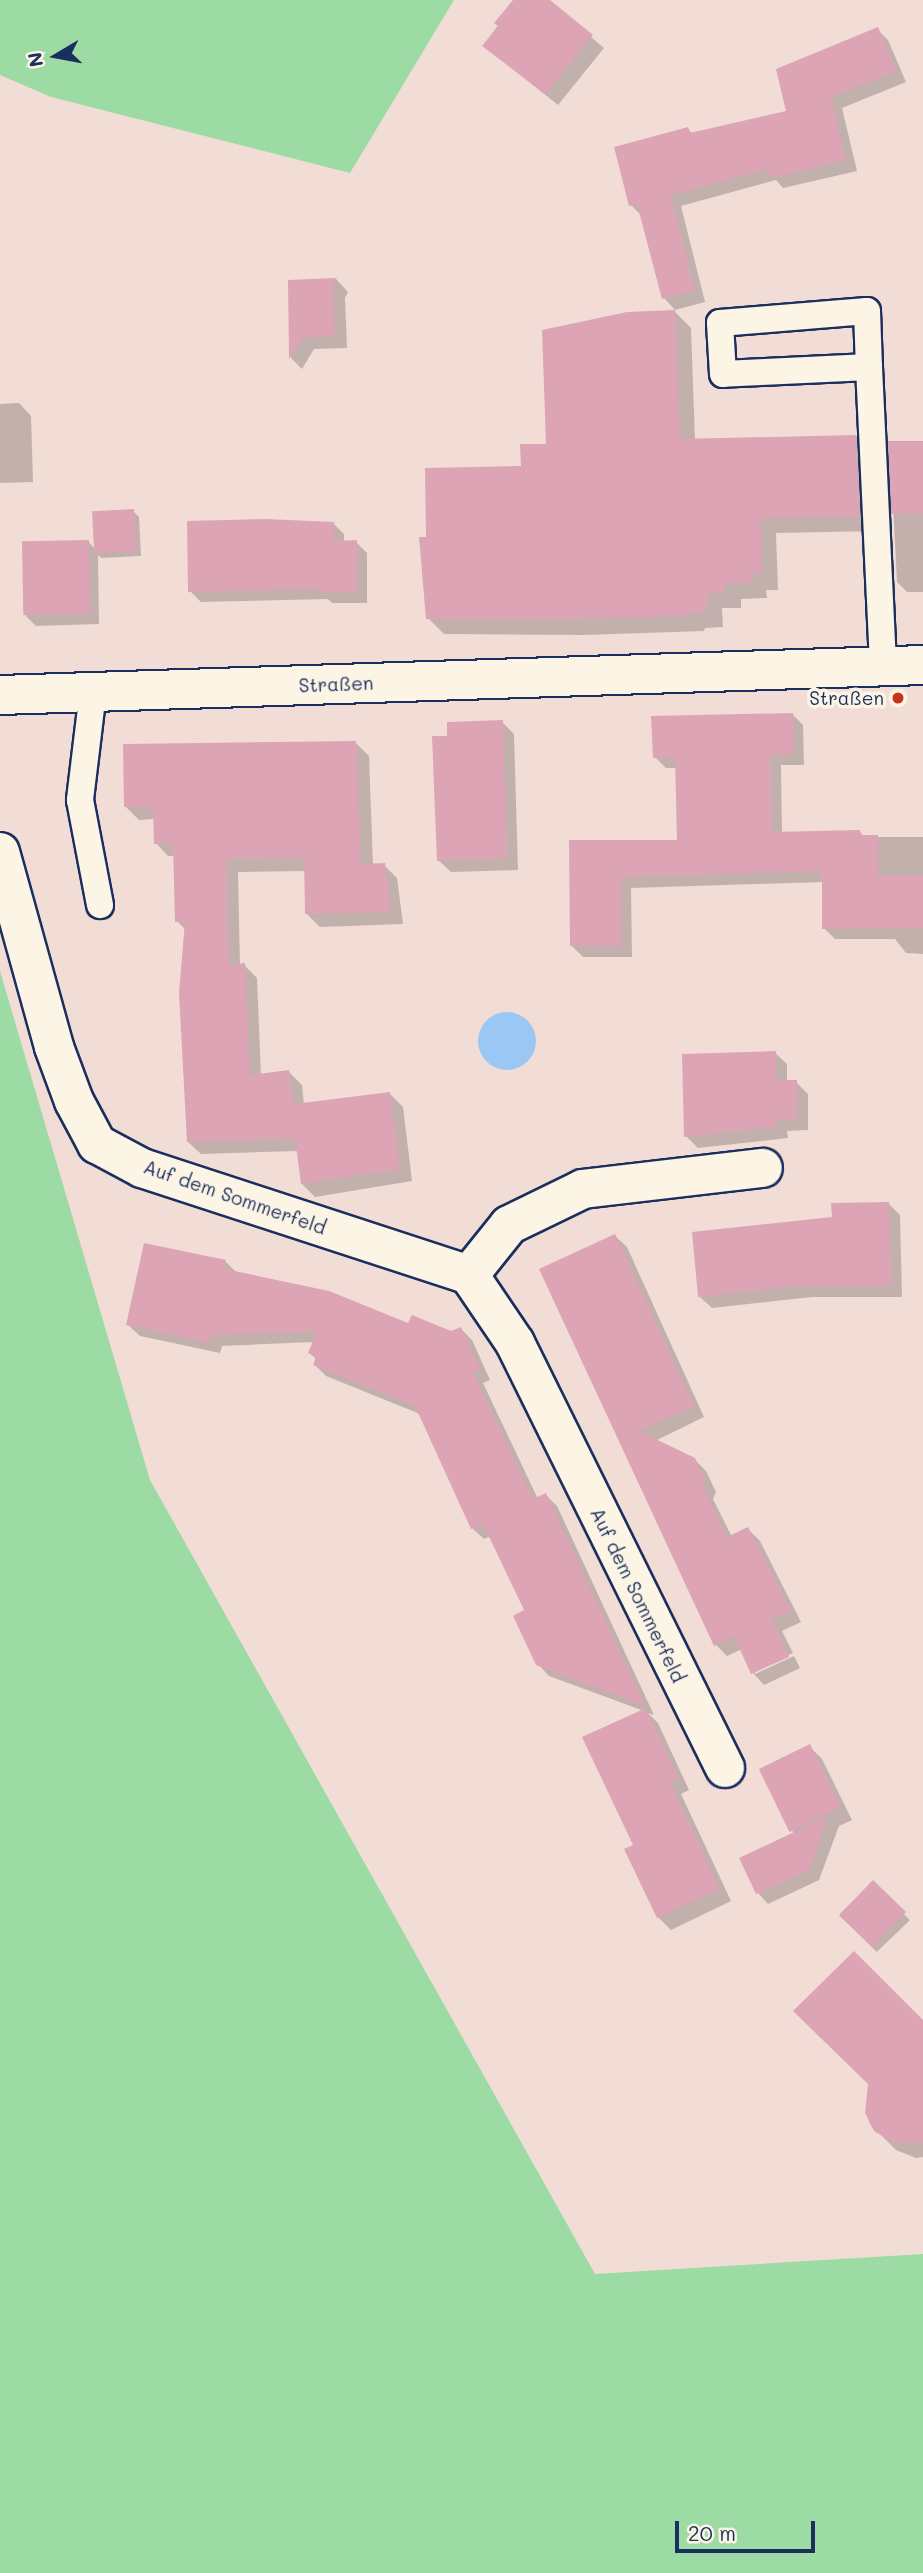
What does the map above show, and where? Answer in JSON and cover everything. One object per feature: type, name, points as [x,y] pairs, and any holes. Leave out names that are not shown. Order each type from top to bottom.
[{"type":"street","name":"Straßen","points":[[0,695],[923,665]]},
{"type":"street","name":"Auf dem Sommerfeld","points":[[0,852],[54,1047],[74,1101],[97,1144],[142,1168],[468,1275],[514,1343],[725,1768]]},
{"type":"street","points":[[468,1275],[509,1224],[583,1189],[763,1168]]},
{"type":"lane","points":[[869,368],[723,374],[720,323],[867,311],[883,666]]},
{"type":"lane","points":[[93,692],[80,800],[100,905]]},
{"type":"green space","points":[[0,0],[454,0],[350,173],[51,97],[0,75]]},
{"type":"green space","points":[[0,971],[150,1480],[595,2274],[923,2254],[923,2573],[0,2573]]},
{"type":"water","points":[[507,1012],[523,1017],[531,1025],[536,1041],[531,1057],[523,1065],[507,1070],[491,1065],[483,1057],[478,1041],[483,1025],[491,1017]]},
{"type":"building","points":[[513,0],[550,0],[593,35],[545,94],[482,46],[498,26],[494,23]]},
{"type":"building","points":[[878,27],[896,71],[831,97],[846,160],[771,178],[768,169],[671,195],[695,291],[662,299],[637,204],[629,206],[614,147],[688,127],[690,133],[786,111],[776,69]]},
{"type":"building","points":[[337,278],[333,285],[335,336],[302,338],[289,359],[288,280]]},
{"type":"building","points":[[675,310],[680,439],[856,435],[860,516],[761,518],[762,574],[751,574],[752,583],[725,583],[725,593],[707,593],[707,611],[689,612],[689,616],[426,619],[419,537],[426,537],[425,468],[521,466],[520,444],[546,444],[542,330],[627,312]]},
{"type":"building","points":[[888,441],[923,441],[923,514],[888,514]]},
{"type":"building","points":[[134,509],[136,551],[94,553],[92,511]]},
{"type":"building","points":[[266,519],[334,522],[334,541],[357,540],[357,592],[319,593],[319,589],[188,592],[187,521]]},
{"type":"building","points":[[89,540],[90,614],[23,615],[22,541]]},
{"type":"building","points":[[793,713],[793,754],[770,755],[772,832],[860,830],[861,835],[878,835],[878,876],[923,876],[923,928],[822,929],[822,871],[621,877],[622,946],[570,946],[569,840],[677,840],[675,757],[653,758],[651,716]]},
{"type":"building","points":[[503,720],[507,858],[437,861],[432,736],[447,736],[447,722]]},
{"type":"building","points":[[356,741],[361,864],[385,863],[391,912],[305,914],[304,858],[226,859],[228,965],[245,963],[250,1075],[289,1070],[294,1104],[390,1092],[400,1169],[301,1184],[295,1138],[187,1142],[179,993],[185,921],[175,922],[173,843],[154,844],[153,807],[124,807],[123,744]]},
{"type":"building","points":[[776,1051],[776,1080],[797,1080],[797,1119],[776,1120],[777,1127],[684,1137],[682,1054]]},
{"type":"building","points":[[889,1202],[891,1286],[799,1286],[698,1297],[692,1232],[832,1217],[831,1203]]},
{"type":"building","points":[[615,1234],[694,1406],[639,1431],[695,1458],[705,1479],[703,1486],[727,1537],[748,1527],[791,1610],[772,1619],[789,1657],[751,1674],[734,1636],[714,1646],[539,1269]]},
{"type":"building","points":[[144,1243],[226,1260],[225,1269],[329,1291],[408,1323],[412,1315],[451,1331],[461,1327],[480,1368],[473,1372],[533,1499],[546,1493],[645,1706],[536,1665],[513,1616],[524,1610],[483,1524],[471,1529],[415,1406],[313,1365],[316,1357],[308,1353],[317,1331],[211,1335],[209,1343],[126,1325]]},
{"type":"building","points":[[646,1708],[678,1778],[670,1782],[720,1889],[657,1918],[624,1849],[633,1845],[582,1737]]},
{"type":"building","points":[[810,1744],[841,1807],[789,1832],[759,1769]]},
{"type":"building","points":[[828,1816],[809,1870],[756,1894],[739,1858]]},
{"type":"building","points":[[873,1880],[906,1912],[872,1947],[839,1915]]},
{"type":"building","points":[[854,1951],[923,2020],[923,2143],[893,2142],[874,2131],[865,2113],[868,2084],[793,2011]]},
{"type":"place","name":"Straßen","points":[[898,698]]}]
